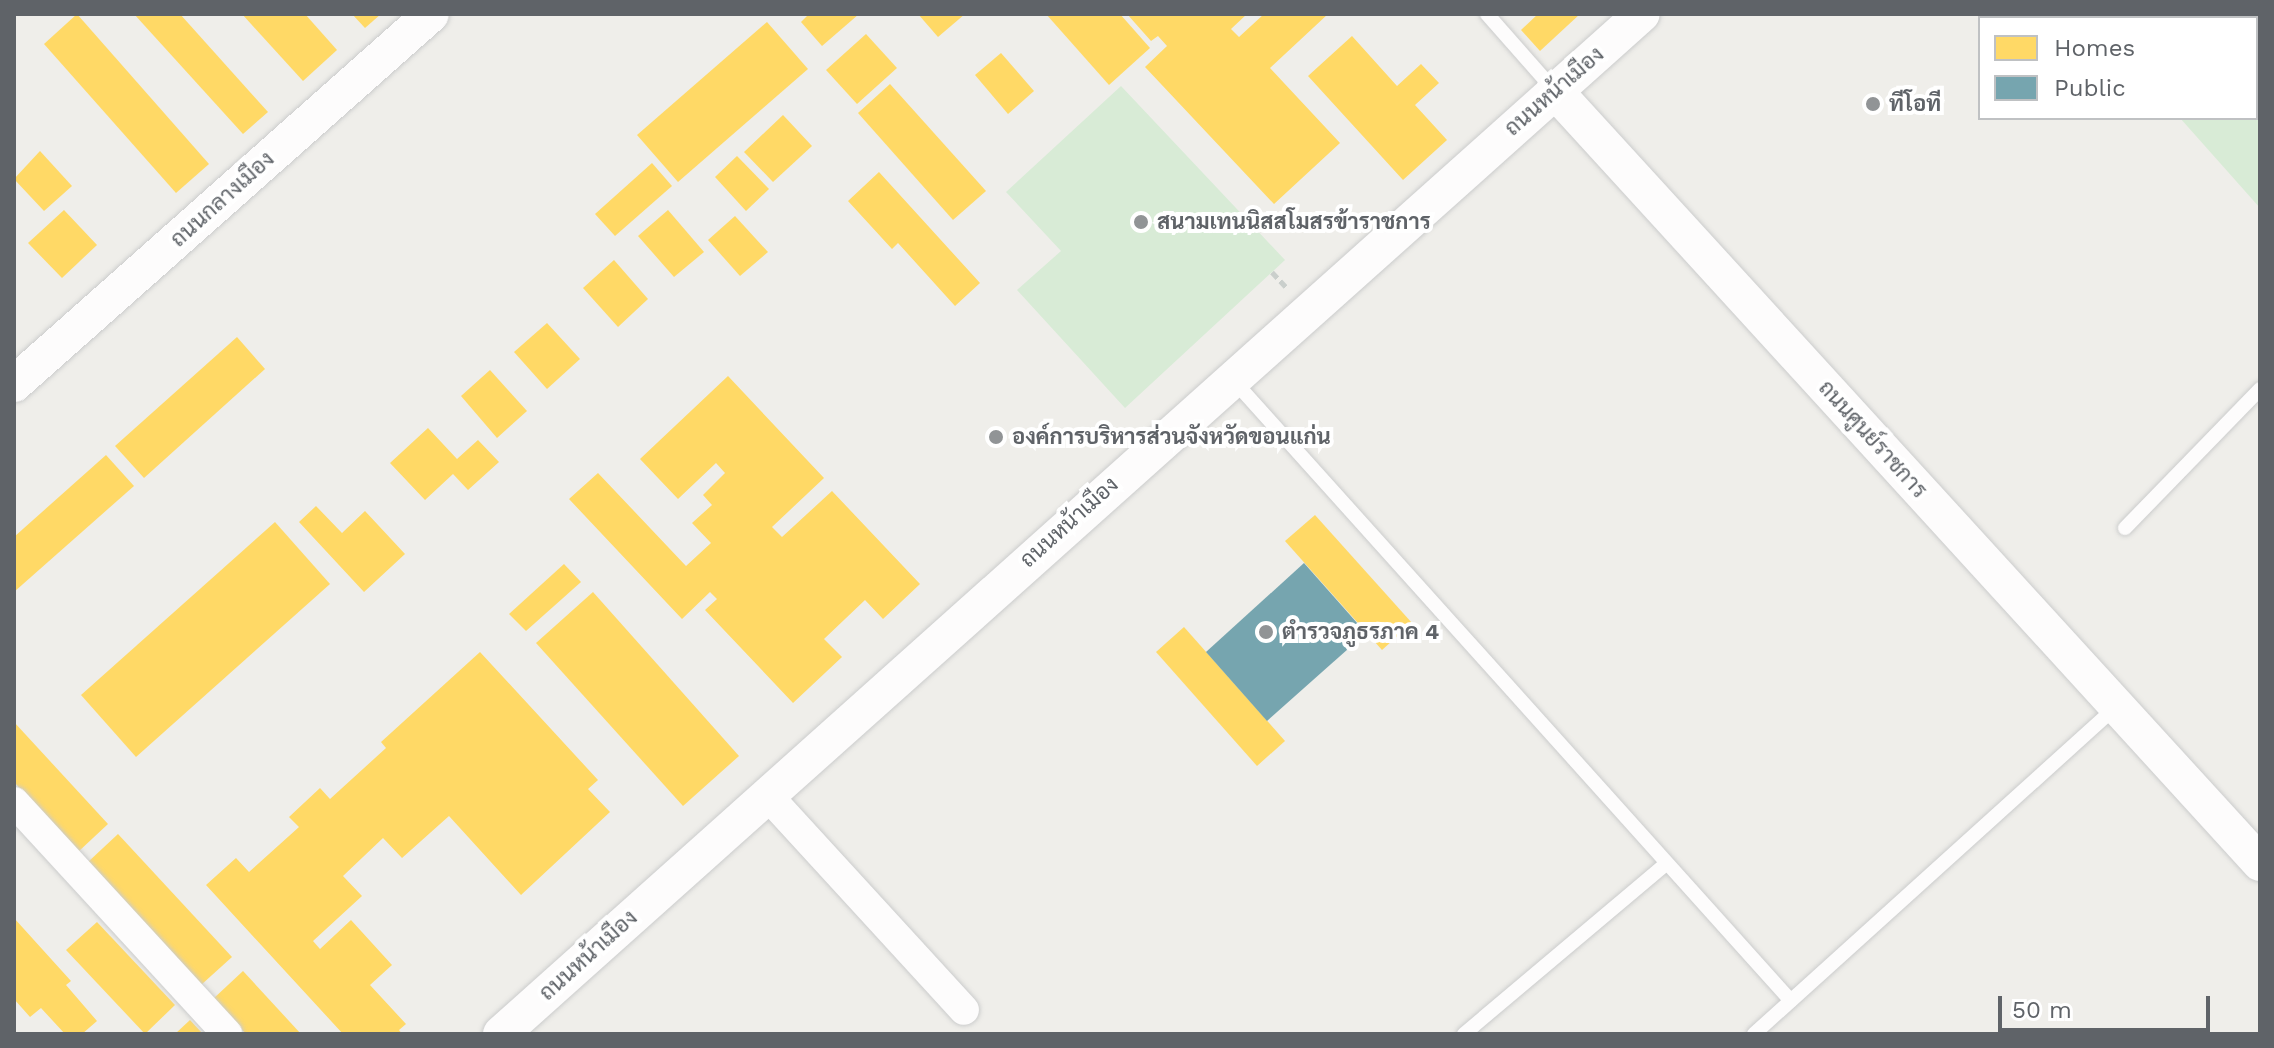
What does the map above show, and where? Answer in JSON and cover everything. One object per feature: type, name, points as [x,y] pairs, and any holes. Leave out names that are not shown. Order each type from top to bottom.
[{"type":"street","name":"ถนนกลางเมือง","points":[[14,384],[431,14]]},
{"type":"street","name":"ถนนหน้าเมือง","points":[[501,1034],[1231,378],[1642,14]]},
{"type":"street","name":"ถนนศูนย์ราชการ","points":[[1554,90],[2260,863]]},
{"type":"street","points":[[768,796],[964,1010]]},
{"type":"street","points":[[14,802],[227,1034]]},
{"type":"lane","name":"ถนนศูนย์ราชการ","points":[[1487,14],[1554,90]]},
{"type":"lane","points":[[1231,378],[1791,1001]]},
{"type":"lane","points":[[2125,528],[2260,389]]},
{"type":"lane","points":[[1754,1034],[2117,706]]},
{"type":"lane","points":[[1464,1034],[1666,864]]},
{"type":"green space","points":[[2260,14],[2260,208],[2182,120],[2258,120],[2258,16],[2223,16]]},
{"type":"green space","name":"สนามเทนนิสสโมสรข้าราชการ","points":[[1121,86],[1285,260],[1125,408],[1017,290],[1061,251],[1006,192]]},
{"type":"building: Homes","points":[[77,14],[209,164],[176,193],[44,44]]},
{"type":"building: Homes","points":[[134,14],[180,14],[268,112],[243,134]]},
{"type":"building: Homes","points":[[242,14],[305,14],[337,50],[303,81]]},
{"type":"building: Homes","points":[[352,14],[381,14],[365,28]]},
{"type":"building: Homes","points":[[809,14],[859,14],[822,46],[801,22]]},
{"type":"building: Homes","points":[[918,14],[965,14],[938,37]]},
{"type":"building: Homes","points":[[1046,14],[1120,14],[1150,48],[1109,85]]},
{"type":"building: Homes","points":[[1127,14],[1247,14],[1231,29],[1239,37],[1264,14],[1328,14],[1270,68],[1340,143],[1274,204],[1145,67],[1167,46],[1158,36],[1151,41]]},
{"type":"building: Homes","points":[[1538,14],[1580,14],[1540,51],[1521,30]]},
{"type":"building: Homes","points":[[767,22],[808,69],[678,182],[637,135]]},
{"type":"building: Homes","points":[[866,34],[897,68],[857,104],[826,70]]},
{"type":"building: Homes","points":[[1352,36],[1397,86],[1421,64],[1439,83],[1415,105],[1447,140],[1403,180],[1308,76]]},
{"type":"building: Homes","points":[[1001,53],[1034,91],[1008,114],[975,75]]},
{"type":"building: Homes","points":[[890,84],[986,191],[953,220],[858,113]]},
{"type":"building: Homes","points":[[783,115],[812,146],[773,182],[744,152]]},
{"type":"building: Homes","points":[[40,151],[72,186],[44,211],[14,179]]},
{"type":"building: Homes","points":[[737,156],[769,189],[746,211],[715,177]]},
{"type":"building: Homes","points":[[652,163],[672,186],[615,236],[595,214]]},
{"type":"building: Homes","points":[[879,172],[980,283],[955,306],[898,243],[892,249],[848,201]]},
{"type":"building: Homes","points":[[64,210],[97,245],[62,278],[28,243]]},
{"type":"building: Homes","points":[[668,210],[704,252],[674,277],[638,236]]},
{"type":"building: Homes","points":[[735,216],[768,252],[740,276],[708,240]]},
{"type":"building: Homes","points":[[614,260],[648,299],[618,327],[583,288]]},
{"type":"building: Homes","points":[[547,323],[580,359],[547,389],[514,352]]},
{"type":"building: Homes","points":[[237,337],[265,369],[144,478],[115,446]]},
{"type":"building: Homes","points":[[490,370],[527,411],[497,438],[461,396]]},
{"type":"building: Homes","points":[[728,376],[824,478],[772,527],[782,537],[832,491],[920,584],[883,619],[865,600],[824,639],[842,657],[793,703],[705,610],[717,599],[710,592],[682,619],[569,499],[598,473],[686,566],[711,543],[692,523],[712,505],[703,495],[725,473],[716,463],[678,499],[640,459]]},
{"type":"building: Homes","points":[[428,428],[457,459],[478,440],[499,462],[468,490],[453,474],[425,500],[390,463]]},
{"type":"building: Homes","points":[[106,455],[134,486],[14,592],[14,537]]},
{"type":"building: Homes","points":[[316,506],[342,533],[365,511],[405,554],[364,592],[299,522]]},
{"type":"building: Homes","points":[[1315,515],[1412,623],[1382,650],[1285,541]]},
{"type":"building: Homes","points":[[275,522],[330,584],[136,757],[81,695]]},
{"type":"building: Homes","points":[[564,564],[581,582],[526,631],[509,614]]},
{"type":"building: Homes","points":[[593,592],[739,756],[683,806],[536,643]]},
{"type":"building: Homes","points":[[1184,627],[1285,741],[1257,766],[1156,652]]},
{"type":"building: Homes","points":[[480,652],[598,780],[588,789],[610,812],[521,895],[449,816],[402,858],[383,838],[343,876],[362,896],[313,941],[320,949],[351,920],[392,965],[370,985],[406,1024],[399,1030],[402,1034],[343,1034],[206,885],[236,858],[249,872],[299,827],[289,817],[320,788],[330,799],[386,748],[381,742]]},
{"type":"building: Homes","points":[[14,722],[108,824],[78,852],[14,782]]},
{"type":"building: Homes","points":[[118,834],[232,957],[201,985],[88,862]]},
{"type":"building: Homes","points":[[14,918],[71,981],[66,985],[97,1021],[82,1034],[65,1034],[41,1008],[30,1017],[14,999]]},
{"type":"building: Homes","points":[[97,922],[175,1005],[145,1034],[66,950]]},
{"type":"building: Homes","points":[[243,971],[301,1034],[246,1034],[213,999]]},
{"type":"building: Homes","points":[[190,1020],[203,1034],[175,1034]]},
{"type":"building: Public","points":[[1304,563],[1366,633],[1267,721],[1206,652]]},
{"type":"place","name":"ทีโอที","points":[[1873,104]]},
{"type":"place","name":"สนามเทนนิสสโมสรข้าราชการ","points":[[1141,222]]},
{"type":"place","name":"องค์การบริหารส่วนจังหวัดขอนแก่น","points":[[996,437]]},
{"type":"place","name":"ตำรวจภูธรภาค 4","points":[[1266,632]]}]
